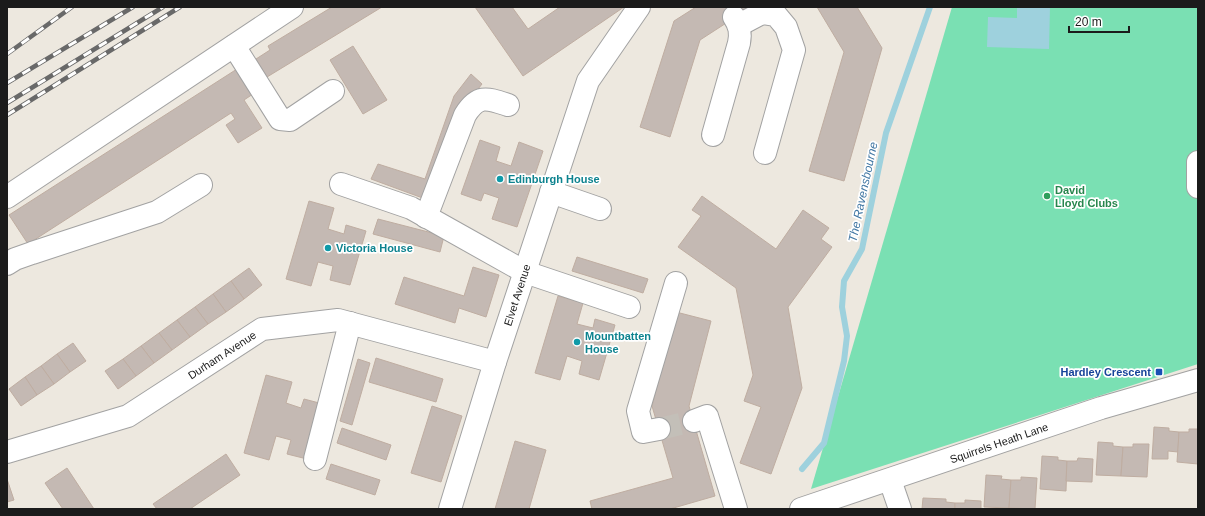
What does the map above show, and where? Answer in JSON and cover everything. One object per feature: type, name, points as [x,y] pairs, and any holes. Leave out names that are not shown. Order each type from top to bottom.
[{"type":"street","points":[[7,197],[292,7]]},
{"type":"street","name":"Elvet Avenue","points":[[450,509],[495,362],[588,81],[639,7]]},
{"type":"street","points":[[713,135],[739,43],[740,33],[737,21],[762,13],[776,16],[786,27],[794,50],[765,153]]},
{"type":"street","points":[[234,46],[280,119],[290,120],[333,91]]},
{"type":"street","points":[[426,217],[465,115],[471,106],[476,101],[483,99],[508,105]]},
{"type":"street","points":[[1198,162],[1198,187]]},
{"type":"street","points":[[341,184],[411,208],[525,272],[629,307]]},
{"type":"street","points":[[7,264],[15,259],[32,253],[157,212],[201,185]]},
{"type":"street","points":[[552,192],[600,208]]},
{"type":"street","points":[[659,429],[643,432],[638,411],[676,283]]},
{"type":"street","name":"Durham Avenue","points":[[7,452],[128,416],[262,329],[338,320],[495,362]]},
{"type":"street","points":[[314,459],[350,323]]},
{"type":"street","name":"Squirrels Heath Lane","points":[[801,509],[1101,408],[1198,380]]},
{"type":"street","points":[[694,421],[707,416],[736,509]]},
{"type":"street","points":[[890,480],[900,509]]},
{"type":"green space","name":"David Lloyd Clubs","points":[[952,7],[1198,7],[1198,364],[811,489]]},
{"type":"water","points":[[1017,7],[1050,7],[1049,49],[987,47],[988,17],[1017,18]]},
{"type":"building","points":[[332,7],[382,7],[267,77],[256,59],[270,50],[268,46]]},
{"type":"building","points":[[475,7],[512,7],[528,29],[560,7],[624,7],[523,76]]},
{"type":"building","points":[[696,7],[751,7],[700,40],[670,137],[640,127],[674,21]]},
{"type":"building","points":[[817,7],[857,7],[882,48],[844,181],[809,171],[844,52]]},
{"type":"building","points":[[353,46],[387,100],[363,114],[330,60]]},
{"type":"building","points":[[237,69],[253,94],[244,100],[262,128],[238,143],[226,125],[235,119],[231,113],[28,244],[9,215]]},
{"type":"building","points":[[471,74],[482,84],[467,103],[428,200],[371,179],[378,164],[425,179],[454,96]]},
{"type":"building","name":"Edinburgh House","points":[[480,140],[500,147],[496,161],[511,166],[519,142],[543,151],[517,227],[492,219],[499,198],[484,193],[481,201],[461,194]]},
{"type":"building","points":[[702,196],[776,249],[803,210],[829,228],[821,239],[832,247],[788,307],[802,388],[771,474],[740,463],[761,407],[744,401],[753,375],[736,288],[678,247],[701,216],[692,210]]},
{"type":"building","name":"Victoria House","points":[[309,201],[334,208],[328,229],[344,234],[346,225],[366,231],[350,285],[330,280],[333,266],[318,262],[311,286],[286,279]]},
{"type":"building","points":[[378,219],[444,236],[440,252],[373,234]]},
{"type":"building","points":[[577,257],[648,279],[643,293],[572,271]]},
{"type":"building","points":[[473,267],[499,275],[486,317],[459,308],[455,323],[395,304],[404,277],[464,296]]},
{"type":"building","points":[[249,268],[262,285],[244,299],[231,281]]},
{"type":"building","points":[[231,281],[244,299],[226,312],[213,294]]},
{"type":"building","points":[[213,294],[226,312],[208,324],[195,307]]},
{"type":"building","name":"Mountbatten House","points":[[558,296],[583,303],[577,324],[593,328],[595,319],[615,325],[599,380],[579,374],[582,361],[567,356],[560,380],[535,373]]},
{"type":"building","points":[[195,307],[208,324],[190,337],[177,320]]},
{"type":"building","points":[[676,312],[711,321],[689,406],[715,496],[670,509],[592,509],[590,501],[673,478],[652,406]]},
{"type":"building","points":[[177,320],[190,337],[172,350],[159,333]]},
{"type":"building","points":[[159,333],[172,350],[154,363],[141,346]]},
{"type":"building","points":[[73,343],[86,361],[70,372],[57,354]]},
{"type":"building","points":[[141,346],[154,363],[136,376],[123,359]]},
{"type":"building","points":[[57,354],[70,372],[54,384],[41,366]]},
{"type":"building","points":[[376,358],[443,379],[436,402],[369,382]]},
{"type":"building","points":[[123,359],[136,376],[118,389],[105,371]]},
{"type":"building","points":[[358,359],[370,363],[352,425],[340,421]]},
{"type":"building","points":[[41,366],[54,384],[37,395],[25,377]]},
{"type":"building","points":[[266,375],[292,382],[286,403],[301,408],[304,399],[323,404],[307,459],[287,454],[291,440],[276,436],[269,460],[244,453]]},
{"type":"building","points":[[25,377],[37,395],[21,406],[9,389]]},
{"type":"building","points":[[432,406],[462,416],[441,482],[411,473]]},
{"type":"building","points":[[1154,427],[1169,428],[1169,431],[1179,432],[1178,452],[1168,451],[1168,459],[1152,459]]},
{"type":"building","points":[[342,428],[391,445],[386,460],[337,443]]},
{"type":"building","points":[[1189,429],[1198,429],[1198,464],[1177,462],[1179,432],[1189,432]]},
{"type":"building","points":[[515,441],[546,450],[529,509],[495,509]]},
{"type":"building","points":[[1098,442],[1113,443],[1113,446],[1123,447],[1121,476],[1096,475]]},
{"type":"building","points":[[1133,444],[1149,444],[1147,477],[1121,476],[1123,447],[1133,447]]},
{"type":"building","points":[[226,454],[240,475],[190,509],[157,509],[153,504]]},
{"type":"building","points":[[1042,456],[1058,457],[1058,460],[1067,461],[1066,491],[1040,489]]},
{"type":"building","points":[[1078,458],[1093,459],[1092,482],[1066,481],[1067,461],[1077,461]]},
{"type":"building","points":[[331,464],[380,480],[375,495],[326,479]]},
{"type":"building","points":[[67,468],[94,509],[63,509],[45,483]]},
{"type":"building","points":[[986,475],[1002,476],[1001,479],[1011,480],[1009,508],[984,507]]},
{"type":"building","points":[[1021,477],[1037,478],[1035,509],[1009,508],[1011,480],[1021,480]]},
{"type":"building","points":[[7,479],[14,500],[7,502]]},
{"type":"building","points":[[923,498],[946,499],[946,502],[955,503],[955,509],[922,509]]},
{"type":"building","points":[[965,500],[981,501],[981,509],[955,509],[955,503],[965,503]]},
{"type":"waterway","name":"The Ravensbourne","points":[[802,469],[824,443],[844,361],[847,336],[842,307],[844,281],[862,249],[886,133],[930,7]]},
{"type":"tunnel","points":[[659,429],[694,421]]},
{"type":"railway","points":[[7,54],[72,7]]},
{"type":"railway","points":[[7,83],[133,7]]},
{"type":"railway","points":[[7,103],[163,7]]},
{"type":"railway","points":[[7,115],[180,7]]},
{"type":"place","name":"Edinburgh House","points":[[500,179]]},
{"type":"place","name":"David Lloyd Clubs","points":[[1047,196]]},
{"type":"place","name":"Victoria House","points":[[328,248]]},
{"type":"place","name":"Mountbatten House","points":[[577,342]]},
{"type":"place","name":"Hardley Crescent","points":[[1159,372]]}]
